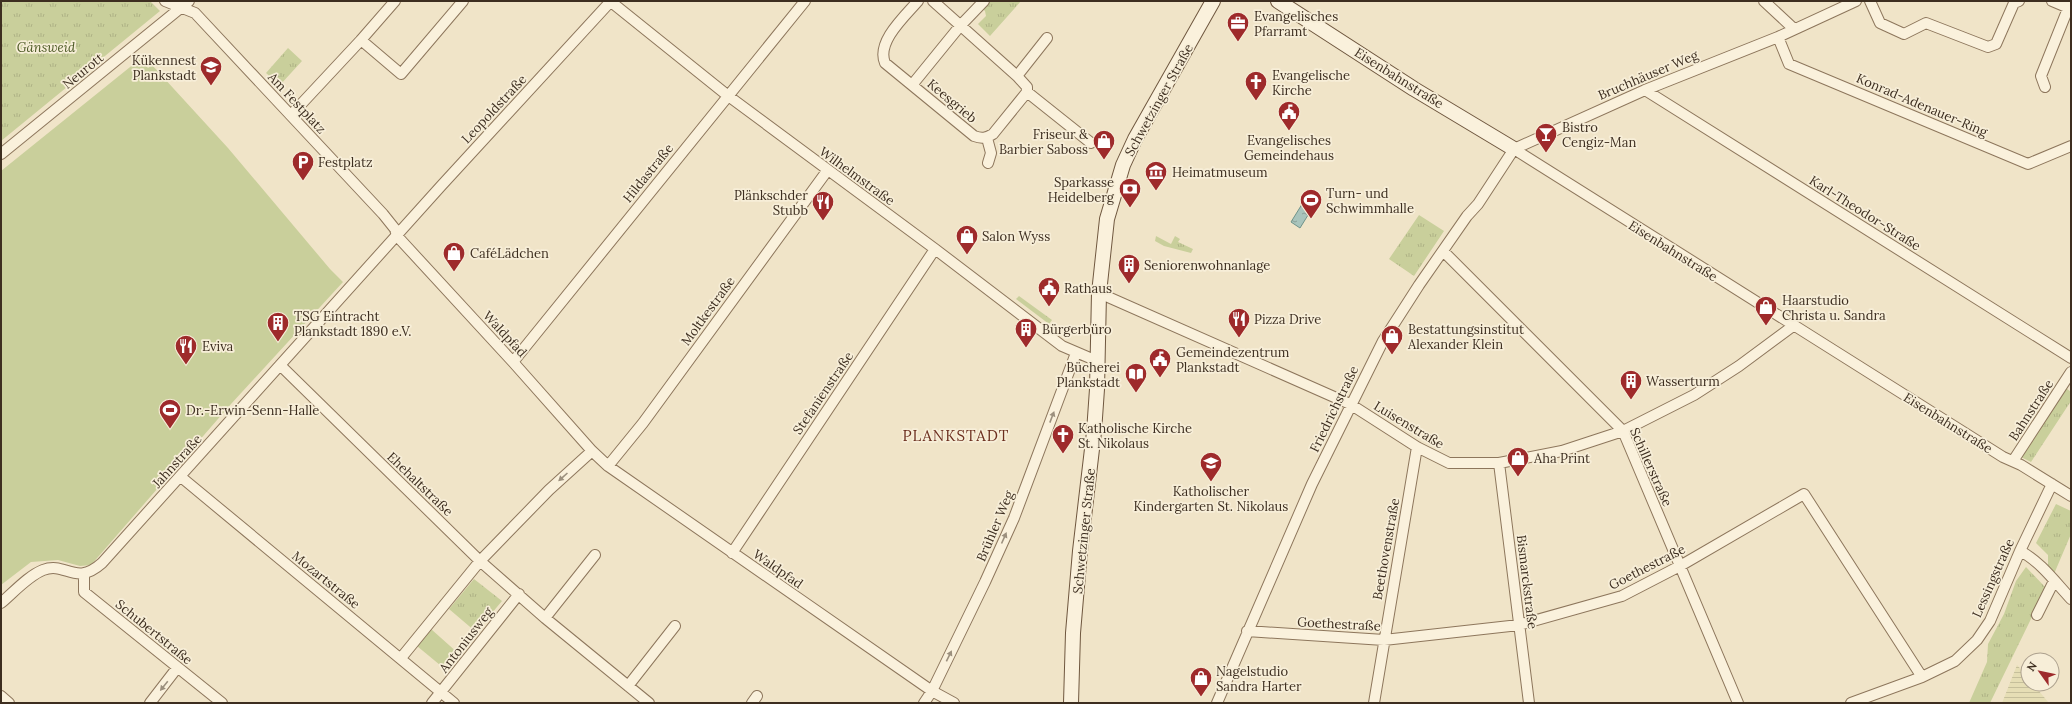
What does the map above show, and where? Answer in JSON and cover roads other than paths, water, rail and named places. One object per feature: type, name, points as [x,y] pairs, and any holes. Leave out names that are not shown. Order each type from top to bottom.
[{"type":"street","name":"Am Festplatz","points":[[165,1],[195,13],[383,214],[395,229],[397,236]]},
{"type":"street","name":"Neurott","points":[[1,154],[189,1]]},
{"type":"street","points":[[291,115],[395,1]]},
{"type":"street","points":[[361,40],[402,74],[463,1]]},
{"type":"street","name":"Wilhelmstraße","points":[[610,1],[727,95],[827,171],[935,249],[1062,346],[1097,361]]},
{"type":"street","name":"Leopoldstraße","points":[[397,236],[610,1]]},
{"type":"street","name":"Hildastraße","points":[[513,362],[727,95],[805,1]]},
{"type":"street","name":"Keesgrieb","points":[[918,1],[885,41],[882,52],[885,63],[974,136],[987,138]]},
{"type":"street","points":[[933,1],[1017,76],[1027,87],[1027,92],[1091,143]]},
{"type":"street","name":"Keesgrieb","points":[[912,85],[960,26],[984,1]]},
{"type":"street","name":"Schwetzinger Straße","points":[[1071,703],[1073,633],[1080,551],[1094,432],[1099,293],[1107,219],[1123,165],[1144,121],[1189,46],[1213,1]]},
{"type":"street","name":"Eisenbahnstraße","points":[[1278,1],[1414,89],[1514,149],[2003,458],[2013,461],[2071,496]]},
{"type":"street","points":[[1764,1],[1794,29]]},
{"type":"street","name":"Bruchhäuser Weg","points":[[1514,149],[1645,90],[1778,36],[1856,1]]},
{"type":"street","points":[[1870,1],[1880,23],[1904,34],[1926,23],[1988,47],[1996,44],[2014,3],[2019,1]]},
{"type":"street","points":[[2045,87],[2042,76],[2070,6],[2052,1]]},
{"type":"street","name":"Konrad-Adenauer-Ring","points":[[1778,36],[1789,64],[2028,164],[2071,146]]},
{"type":"street","points":[[1017,76],[1047,38]]},
{"type":"street","name":"Karl-Theodor-Straße","points":[[1645,90],[2071,358]]},
{"type":"street","points":[[988,163],[991,153],[987,138],[993,134],[1027,92]]},
{"type":"street","name":"Friedrichstraße","points":[[1216,703],[1312,484],[1350,404],[1383,341],[1467,216],[1478,204],[1514,149]]},
{"type":"street","name":"Moltkestraße","points":[[608,466],[642,423],[827,171]]},
{"type":"street","name":"Waldpfad","points":[[397,236],[513,362],[592,451],[608,466],[932,691],[954,703]]},
{"type":"street","name":"Jahnstraße","points":[[84,574],[94,570],[102,563],[397,236]]},
{"type":"street","name":"Stefanienstraße","points":[[732,552],[935,249]]},
{"type":"street","name":"Schillerstraße","points":[[1443,251],[1623,431],[1738,703]]},
{"type":"street","name":"Luisenstraße","points":[[1099,293],[1350,404],[1417,447],[1449,463],[1499,464],[1562,451],[1623,431],[1694,395],[1739,366],[1793,326]]},
{"type":"street","name":"Brühler Weg","points":[[924,703],[932,691],[985,582],[1014,518],[1076,353]]},
{"type":"street","name":"Ehehaltstraße","points":[[280,365],[480,561],[545,618],[649,703]]},
{"type":"street","name":"Bahnstraße","points":[[2013,461],[2071,372]]},
{"type":"street","name":"Beethovenstraße","points":[[1374,703],[1417,447]]},
{"type":"street","points":[[401,658],[480,561],[549,490],[592,451]]},
{"type":"street","name":"Bismarckstraße","points":[[1499,464],[1529,703]]},
{"type":"street","name":"Mozartstraße","points":[[181,477],[454,703]]},
{"type":"street","name":"Lessingstraße","points":[[1851,703],[1922,677],[1955,661],[1977,640],[1990,621],[2020,551],[2052,484]]},
{"type":"street","name":"Goethestraße","points":[[1247,632],[1384,640],[1519,625],[1622,596],[1680,566],[1804,494],[1922,677]]},
{"type":"street","points":[[2020,551],[2027,555],[2071,599]]},
{"type":"street","points":[[545,618],[596,555]]},
{"type":"street","points":[[1,603],[29,579],[44,570],[56,569],[84,574]]},
{"type":"street","name":"Schubertstraße","points":[[84,574],[84,592],[222,703]]},
{"type":"street","points":[[2037,615],[2054,581]]},
{"type":"street","name":"Antoniusweg","points":[[432,703],[519,594]]},
{"type":"street","points":[[628,686],[675,626]]},
{"type":"street","points":[[150,703],[178,668]]},
{"type":"street","points":[[1,696],[9,703]]},
{"type":"water","points":[[1304,201],[1313,207],[1300,228],[1291,222]]},
{"type":"place","name":"Evangelisches Pfarramt","points":[[1238,42]]},
{"type":"place","name":"Kükennest Plankstadt","points":[[211,86]]},
{"type":"place","name":"Evangelische Kirche","points":[[1256,102]]},
{"type":"place","name":"Evangelisches Gemeindehaus","points":[[1289,132]]},
{"type":"place","name":"Bistro Cengiz-Man","points":[[1546,154]]},
{"type":"place","name":"Friseur & Barbier Saboss","points":[[1104,160]]},
{"type":"place","name":"Festplatz","points":[[303,182]]},
{"type":"place","name":"Heimatmuseum","points":[[1156,192]]},
{"type":"place","name":"Sparkasse Heidelberg","points":[[1130,208]]},
{"type":"place","name":"Turn- und Schwimmhalle","points":[[1311,220]]},
{"type":"place","name":"Plänkschder Stubb","points":[[823,222]]},
{"type":"place","name":"Salon Wyss","points":[[967,256]]},
{"type":"place","name":"CaféLädchen","points":[[454,272]]},
{"type":"place","name":"Seniorenwohnanlage","points":[[1129,284]]},
{"type":"place","name":"Rathaus","points":[[1049,308]]},
{"type":"place","name":"Haarstudio Christa u. Sandra","points":[[1766,326]]},
{"type":"place","name":"Pizza Drive","points":[[1239,338]]},
{"type":"place","name":"TSG Eintracht Plankstadt 1890 e.V.","points":[[278,342]]},
{"type":"place","name":"Bürgerbüro","points":[[1026,348]]},
{"type":"place","name":"Bestattungsinstitut Alexander Klein","points":[[1392,356]]},
{"type":"place","name":"Eviva","points":[[186,366]]},
{"type":"place","name":"Gemeindezentrum Plankstadt","points":[[1160,378]]},
{"type":"place","name":"Bücherei Plankstadt","points":[[1136,394]]},
{"type":"place","name":"Wasserturm","points":[[1631,400]]},
{"type":"place","name":"Dr.-Erwin-Senn-Halle","points":[[170,430]]},
{"type":"place","name":"Katholische Kirche St. Nikolaus","points":[[1063,454]]},
{"type":"place","name":"Aha Print","points":[[1518,478]]},
{"type":"place","name":"Katholischer Kindergarten St. Nikolaus","points":[[1211,482]]},
{"type":"place","name":"Nagelstudio Sandra Harter","points":[[1201,698]]},
{"type":"district","name":"PLANKSTADT","points":[[956,435]]},
{"type":"park label","name":"Gänsweid","points":[[46,47]]}]
